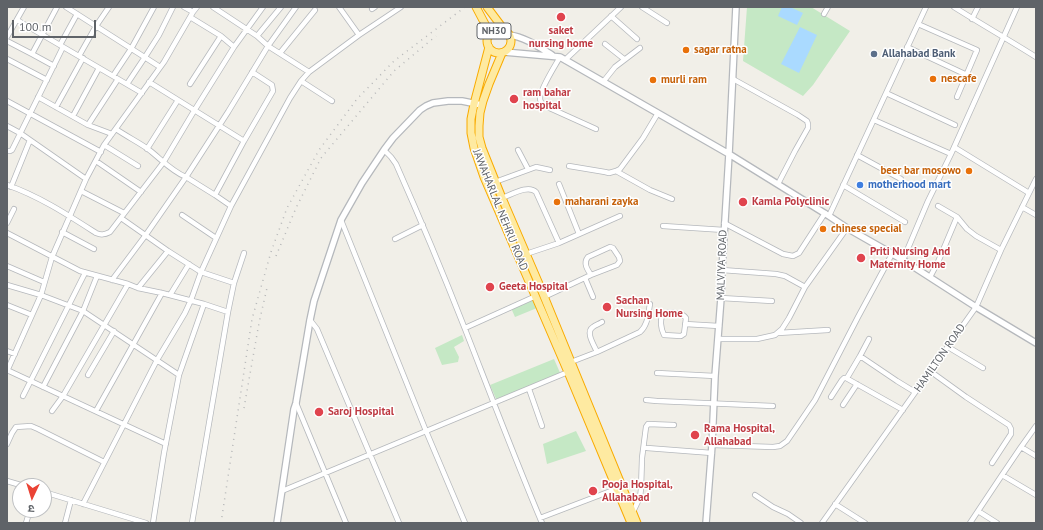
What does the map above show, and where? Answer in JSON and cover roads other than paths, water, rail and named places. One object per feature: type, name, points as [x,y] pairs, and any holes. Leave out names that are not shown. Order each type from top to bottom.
[{"type":"highway","name":"JAWAHARLAL NEHRU ROAD","points":[[476,7],[485,24],[489,47],[471,119],[471,132],[477,158],[631,523]]},
{"type":"highway","name":"NH30","points":[[487,7],[507,33]]},
{"type":"highway","name":"NH30","points":[[488,36],[494,31],[500,30],[507,33]]},
{"type":"highway","name":"JAWAHARLAL NEHRU ROAD","points":[[507,33],[511,43],[509,48],[503,52],[489,84],[482,105],[479,137],[495,182],[571,362],[636,523]]},
{"type":"highway","name":"NH30","points":[[489,47],[493,51],[503,52]]},
{"type":"street","points":[[7,37],[24,7]]},
{"type":"street","points":[[32,54],[57,7]]},
{"type":"street","points":[[66,7],[160,67]]},
{"type":"street","points":[[56,107],[96,26],[109,7]]},
{"type":"street","points":[[88,125],[154,7]]},
{"type":"street","points":[[127,84],[159,35],[173,7]]},
{"type":"street","points":[[184,7],[193,12]]},
{"type":"street","points":[[166,444],[7,370],[41,296],[52,257],[86,179],[104,145],[160,67],[193,12],[198,7]]},
{"type":"street","points":[[213,7],[257,36],[268,46],[309,72]]},
{"type":"street","points":[[30,140],[9,186],[23,191],[69,216],[96,233],[105,235],[110,232],[123,216],[163,163],[234,47],[263,7]]},
{"type":"street","points":[[257,36],[281,7]]},
{"type":"street","points":[[112,280],[186,177],[268,46],[296,7]]},
{"type":"street","points":[[339,7],[359,35]]},
{"type":"street","points":[[83,504],[156,360],[185,313],[201,272],[231,206],[290,98],[309,72],[359,35],[401,7]]},
{"type":"street","points":[[596,129],[545,106],[540,99],[541,92],[560,58],[621,7]]},
{"type":"street","points":[[642,7],[666,23]]},
{"type":"street","name":"MALVIYA ROAD","points":[[706,523],[712,453],[736,7]]},
{"type":"street","points":[[824,14],[828,7]]},
{"type":"street","points":[[724,223],[783,254],[793,256],[800,253],[827,214],[843,185],[926,7]]},
{"type":"street","points":[[954,7],[1036,57]]},
{"type":"street","points":[[972,19],[978,7]]},
{"type":"street","points":[[903,260],[928,201],[951,154],[1017,7]]},
{"type":"street","points":[[280,53],[315,10]]},
{"type":"street","points":[[7,150],[12,151],[54,66],[77,14]]},
{"type":"street","points":[[611,16],[637,39]]},
{"type":"street","points":[[190,17],[221,36],[234,47]]},
{"type":"street","points":[[17,20],[142,93]]},
{"type":"street","points":[[918,24],[977,50],[957,97]]},
{"type":"street","points":[[507,33],[523,38],[560,58],[729,154],[1036,343]]},
{"type":"street","points":[[190,84],[221,36]]},
{"type":"street","points":[[7,41],[54,66]]},
{"type":"street","points":[[605,44],[624,60]]},
{"type":"street","points":[[907,47],[967,75]]},
{"type":"street","points":[[603,82],[615,67],[640,48]]},
{"type":"street","points":[[503,52],[560,58]]},
{"type":"street","points":[[7,60],[47,80]]},
{"type":"street","points":[[73,116],[99,68]]},
{"type":"street","points":[[215,195],[273,91],[272,85],[252,72]]},
{"type":"street","points":[[733,79],[807,121],[807,131],[778,184]]},
{"type":"street","points":[[301,81],[332,101]]},
{"type":"street","points":[[149,82],[244,141]]},
{"type":"street","points":[[886,93],[954,125]]},
{"type":"street","points":[[38,97],[88,125],[112,134]]},
{"type":"street","points":[[7,100],[101,152]]},
{"type":"street","points":[[147,149],[178,100]]},
{"type":"street","points":[[277,523],[294,409],[314,301],[341,220],[362,183],[384,150],[393,138],[420,110],[433,103],[448,101],[462,101],[482,105]]},
{"type":"street","points":[[568,166],[609,173],[620,169],[643,138],[658,113]]},
{"type":"street","points":[[874,120],[951,154]]},
{"type":"street","points":[[7,126],[20,133],[86,179]]},
{"type":"street","points":[[116,129],[147,149],[163,163],[231,206]]},
{"type":"street","points":[[104,145],[138,166]]},
{"type":"street","points":[[954,147],[1029,193]]},
{"type":"street","points":[[384,150],[396,164],[423,225],[541,521],[616,489]]},
{"type":"street","points":[[518,150],[528,169]]},
{"type":"street","points":[[857,155],[901,179]]},
{"type":"street","points":[[96,161],[141,192]]},
{"type":"street","points":[[495,182],[536,167],[550,170]]},
{"type":"street","points":[[616,171],[650,190],[672,199]]},
{"type":"street","name":"HAMILTON ROAD","points":[[823,521],[976,307],[1001,250],[1036,180]]},
{"type":"street","points":[[559,184],[579,234]]},
{"type":"street","points":[[843,185],[905,222]]},
{"type":"street","points":[[502,198],[526,189],[533,189],[536,192],[559,243]]},
{"type":"street","points":[[80,191],[123,216],[145,236],[201,272],[234,283]]},
{"type":"street","points":[[938,206],[957,217],[967,229],[976,236],[1001,250]]},
{"type":"street","points":[[1022,208],[1036,215]]},
{"type":"street","points":[[7,223],[14,209]]},
{"type":"street","points":[[182,215],[216,238]]},
{"type":"street","points":[[526,254],[559,243],[620,216]]},
{"type":"street","points":[[930,277],[957,217]]},
{"type":"street","points":[[341,220],[426,431],[465,523]]},
{"type":"street","points":[[395,239],[423,225]]},
{"type":"street","points":[[662,226],[724,230]]},
{"type":"street","points":[[718,339],[757,340],[776,335],[782,329],[805,287],[847,228]]},
{"type":"street","points":[[62,232],[94,249]]},
{"type":"street","points":[[7,233],[85,273],[138,288],[191,300],[228,312]]},
{"type":"street","points":[[544,297],[591,275],[617,265],[620,261],[613,248],[610,247],[586,259],[585,264],[591,275]]},
{"type":"street","points":[[138,288],[168,252]]},
{"type":"street","points":[[192,523],[228,312],[234,283],[244,253]]},
{"type":"street","points":[[712,445],[773,447],[780,446],[787,441],[815,400],[892,254]]},
{"type":"street","points":[[170,295],[190,264]]},
{"type":"street","points":[[7,266],[44,282]]},
{"type":"street","points":[[722,270],[776,274],[785,276],[805,287]]},
{"type":"street","points":[[23,396],[85,273]]},
{"type":"street","points":[[44,387],[83,311],[98,276]]},
{"type":"street","points":[[585,278],[593,297]]},
{"type":"street","points":[[52,411],[63,396],[128,284]]},
{"type":"street","points":[[7,285],[83,311],[179,375]]},
{"type":"street","points":[[96,411],[162,293]]},
{"type":"street","points":[[464,328],[536,296]]},
{"type":"street","points":[[721,298],[772,301]]},
{"type":"street","points":[[153,523],[179,375],[204,304]]},
{"type":"street","points":[[571,362],[640,332],[644,329],[646,324],[650,304]]},
{"type":"street","points":[[7,305],[32,314]]},
{"type":"street","points":[[664,313],[680,313],[685,316],[685,324],[685,331],[683,335],[665,335],[662,331],[661,318],[664,313]]},
{"type":"street","points":[[310,320],[317,329],[399,523]]},
{"type":"street","points":[[597,352],[590,335],[590,330],[591,327],[602,322]]},
{"type":"street","points":[[685,324],[719,326]]},
{"type":"street","points":[[778,333],[828,330]]},
{"type":"street","points":[[88,375],[114,331]]},
{"type":"street","points":[[831,397],[842,380],[844,378],[848,378],[869,339]]},
{"type":"street","points":[[948,347],[983,368]]},
{"type":"street","points":[[7,350],[15,354]]},
{"type":"street","points":[[860,356],[916,392]]},
{"type":"street","points":[[930,371],[1009,425],[1012,434],[992,463]]},
{"type":"street","points":[[282,491],[568,372]]},
{"type":"street","points":[[657,373],[715,376]]},
{"type":"street","points":[[848,378],[903,410]]},
{"type":"street","points":[[843,405],[857,384]]},
{"type":"street","points":[[529,389],[542,426]]},
{"type":"street","points":[[646,400],[772,406]]},
{"type":"street","points":[[296,402],[346,523]]},
{"type":"street","points":[[632,514],[640,497],[642,458],[646,427],[648,424],[674,425]]},
{"type":"street","points":[[7,444],[16,427],[31,426],[104,462]]},
{"type":"street","points":[[970,523],[1036,426]]},
{"type":"street","points":[[1021,447],[1036,456]]},
{"type":"street","points":[[647,448],[712,453]]},
{"type":"street","points":[[1002,475],[1036,495]]},
{"type":"street","points":[[52,494],[146,523]]},
{"type":"street","points":[[755,495],[801,523]]},
{"type":"street","points":[[65,523],[71,500]]},
{"type":"street","points":[[835,504],[865,523]]},
{"type":"street","points":[[978,511],[997,523]]},
{"type":"street","points":[[278,515],[282,523]]},
{"type":"street","points":[[823,521],[829,523]]},
{"type":"water","points":[[782,7],[790,7],[803,13],[797,25],[778,16]]},
{"type":"water","points":[[800,27],[817,35],[799,73],[781,64]]},
{"type":"railway","points":[[221,523],[252,319],[271,252],[287,208],[319,150],[357,99],[394,61],[465,7]]},
{"type":"railway","points":[[276,256],[296,208],[321,158],[394,71],[436,36]]},
{"type":"railway","points":[[244,408],[259,323],[267,288]]},
{"type":"place","name":"saket nursing home","points":[[561,17]]},
{"type":"place","name":"sagar ratna","points":[[686,50]]},
{"type":"place","name":"Allahabad Bank","points":[[874,54]]},
{"type":"place","name":"nescafe","points":[[933,79]]},
{"type":"place","name":"murli ram","points":[[653,80]]},
{"type":"place","name":"ram bahar hospital","points":[[514,99]]},
{"type":"place","name":"beer bar mosowo","points":[[969,171]]},
{"type":"place","name":"motherhood mart","points":[[860,185]]},
{"type":"place","name":"maharani zayka","points":[[557,202]]},
{"type":"place","name":"Kamla Polyclinic","points":[[743,202]]},
{"type":"place","name":"chinese special","points":[[823,229]]},
{"type":"place","name":"Priti Nursing And Maternity Home","points":[[861,258]]},
{"type":"place","name":"Geeta Hospital","points":[[490,287]]},
{"type":"place","name":"Sachan Nursing Home","points":[[607,307]]},
{"type":"place","name":"Saroj Hospital","points":[[319,412]]},
{"type":"place","name":"Rama Hospital, Allahabad","points":[[695,435]]},
{"type":"place","name":"Pooja Hospital, Allahabad","points":[[593,491]]}]
